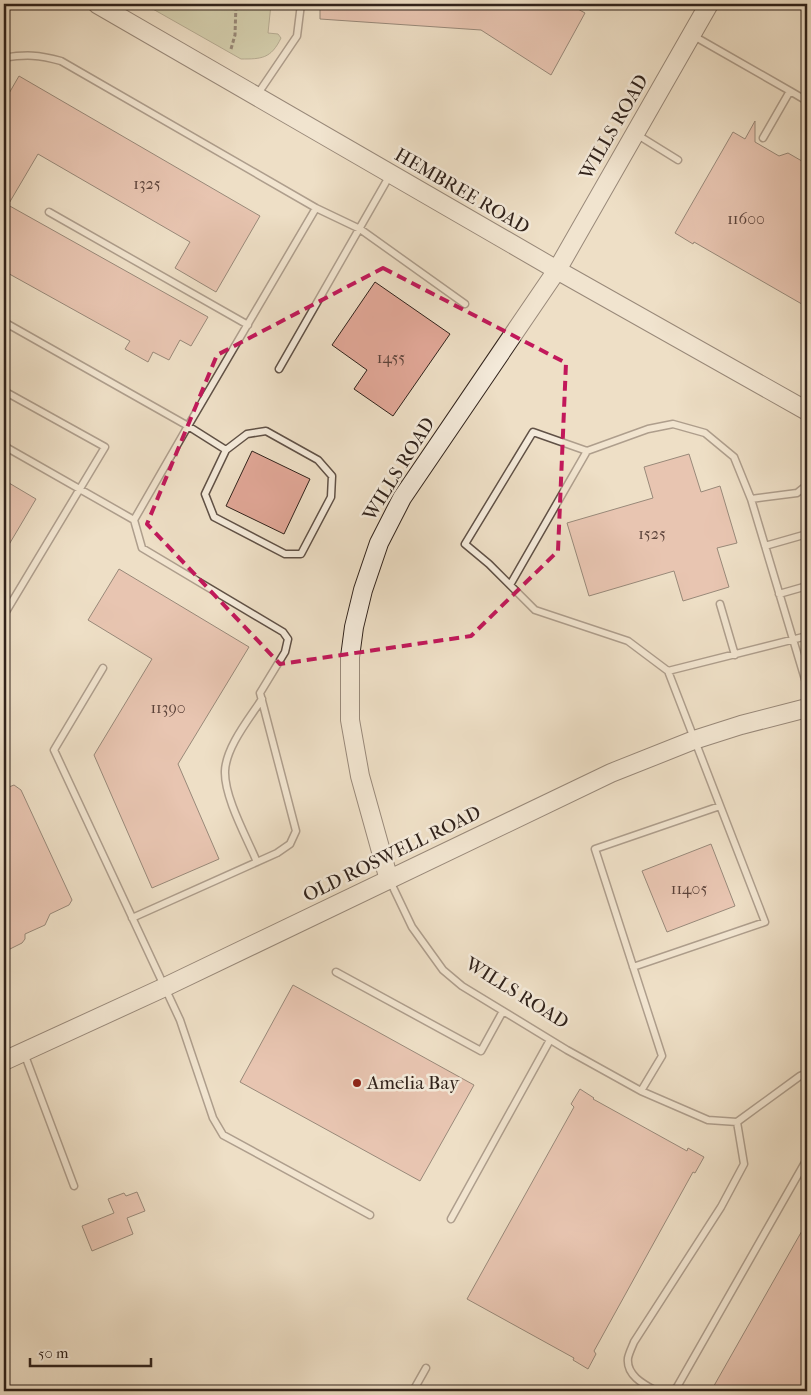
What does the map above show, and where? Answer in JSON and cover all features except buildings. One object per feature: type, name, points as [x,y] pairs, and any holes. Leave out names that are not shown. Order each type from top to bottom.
[{"type":"street","name":"HEMBREE ROAD","points":[[97,4],[557,270],[807,411]]},
{"type":"street","name":"WILLS ROAD","points":[[389,880],[360,776],[350,720],[350,658],[354,626],[363,590],[379,543],[402,498],[557,270],[709,4]]},
{"type":"street","name":"OLD ROSWELL ROAD","points":[[4,1061],[165,987],[611,773],[694,740],[740,725],[807,708]]},
{"type":"lane","points":[[257,96],[297,36],[302,4]]},
{"type":"lane","points":[[691,34],[807,100]]},
{"type":"lane","points":[[4,58],[23,54],[60,61],[316,208],[360,229],[465,304]]},
{"type":"lane","points":[[763,138],[790,91]]},
{"type":"lane","points":[[635,133],[678,160]]},
{"type":"lane","points":[[279,369],[391,174]]},
{"type":"lane","points":[[134,520],[316,208]]},
{"type":"lane","points":[[50,212],[248,325]]},
{"type":"lane","points":[[4,322],[188,426],[226,450]]},
{"type":"lane","points":[[4,391],[105,447],[4,615]]},
{"type":"lane","points":[[633,967],[765,922],[668,671],[628,641],[534,610],[489,564],[465,544],[533,432],[588,450],[648,429],[673,424],[705,433],[734,457],[751,499],[807,686]]},
{"type":"lane","points":[[266,431],[318,460],[332,476],[331,497],[301,554],[285,554],[214,517],[205,494],[226,450],[247,434],[266,431]]},
{"type":"lane","points":[[4,446],[134,520],[142,548],[283,632],[288,639],[285,652],[260,692],[294,816],[296,831],[290,844],[277,854],[132,918]]},
{"type":"lane","points":[[510,585],[588,450]]},
{"type":"lane","points":[[751,499],[797,493],[807,485]]},
{"type":"lane","points":[[765,546],[807,534]]},
{"type":"lane","points":[[779,594],[807,586]]},
{"type":"lane","points":[[720,604],[735,654]]},
{"type":"lane","points":[[668,671],[807,636]]},
{"type":"lane","points":[[103,668],[54,750],[180,1020],[213,1118],[223,1135],[370,1215]]},
{"type":"lane","points":[[258,862],[226,787],[225,770],[230,752],[237,738],[262,699]]},
{"type":"lane","points":[[642,1091],[662,1056],[595,849],[720,806]]},
{"type":"lane","name":"WILLS ROAD","points":[[389,880],[412,928],[443,970],[462,986],[550,1040],[642,1091],[708,1120],[737,1122]]},
{"type":"lane","points":[[336,972],[481,1051],[503,1011]]},
{"type":"lane","points":[[451,1219],[550,1040]]},
{"type":"lane","points":[[24,1052],[74,1186]]},
{"type":"lane","points":[[656,1391],[631,1374],[628,1359],[634,1342],[721,1207],[744,1164],[737,1122],[800,1076],[807,1073]]},
{"type":"lane","points":[[673,1391],[807,1159]]},
{"type":"lane","points":[[413,1391],[426,1368]]},
{"type":"path","points":[[231,49],[235,35],[236,4]]},
{"type":"highlighted area","points":[[383,268],[566,363],[558,551],[471,636],[280,664],[147,524],[217,355]]},
{"type":"shaded area","points":[[144,4],[271,4],[268,33],[278,34],[281,38],[269,54],[260,58],[241,59]]},
{"type":"shaded area","points":[[337,1388],[341,1391],[277,1391],[279,1390]]},
{"type":"place","name":"Amelia Bay","points":[[357,1083]]}]
